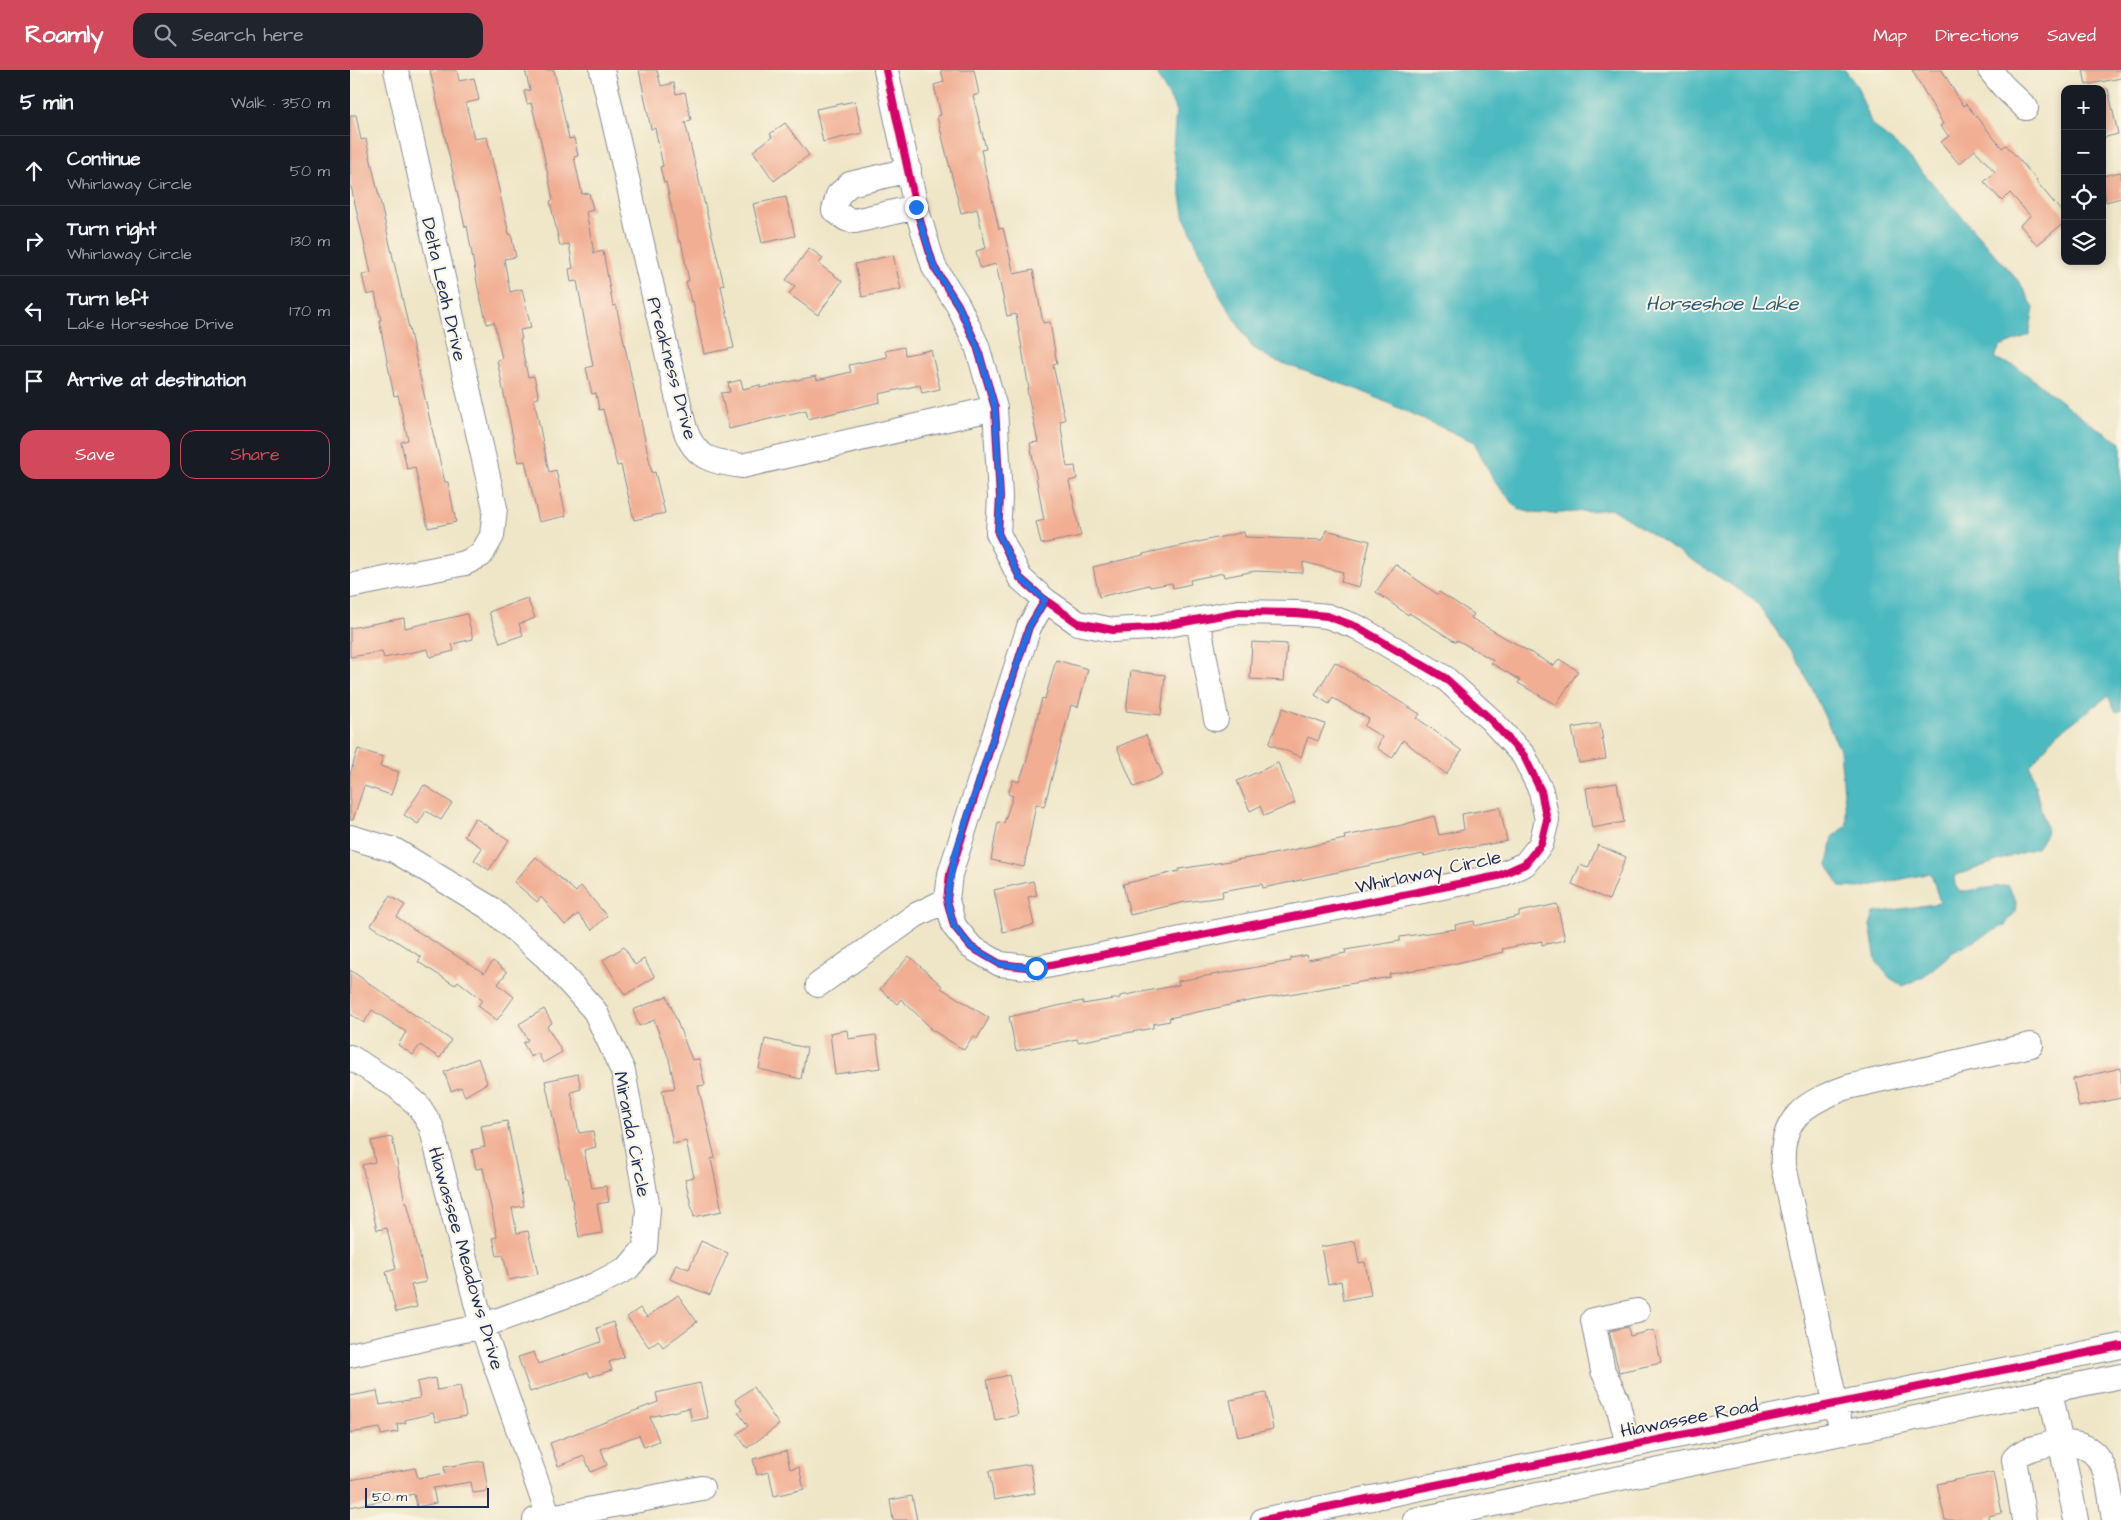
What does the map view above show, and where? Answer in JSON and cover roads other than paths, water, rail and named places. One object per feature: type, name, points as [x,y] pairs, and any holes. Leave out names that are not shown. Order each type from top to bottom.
[{"type":"street","name":"Delta Leah Drive","points":[[350,586],[465,562],[481,555],[492,536],[495,508],[396,70]]},
{"type":"street","name":"Preakness Drive","points":[[602,70],[684,426],[689,442],[701,456],[718,462],[742,466],[995,408]]},
{"type":"street","points":[[886,70],[916,207],[934,267],[958,305],[977,346],[995,408],[1000,497],[998,533],[1020,578],[1045,600]]},
{"type":"street","points":[[1990,70],[2003,86],[2026,108]]},
{"type":"street","points":[[909,170],[850,184],[838,195],[834,210],[846,219],[855,221],[916,207]]},
{"type":"street","name":"Whirlaway Circle","points":[[1045,600],[1078,623],[1113,630],[1152,628],[1198,620],[1239,612],[1279,612],[1327,616],[1356,627],[1445,678],[1491,720],[1524,756],[1541,791],[1545,810],[1546,820],[1541,844],[1526,864],[1498,876],[1036,968],[1000,964],[971,947],[954,926],[947,900],[954,858],[1029,627],[1045,600]]},
{"type":"street","points":[[1198,620],[1216,719]]},
{"type":"street","name":"Miranda Circle","points":[[350,837],[394,850],[490,908],[546,957],[595,1011],[623,1071],[648,1209],[645,1248],[628,1268],[595,1285],[482,1326],[350,1355]]},
{"type":"street","points":[[818,985],[916,915],[947,900]]},
{"type":"street","points":[[1842,1433],[1783,1166],[1782,1148],[1786,1131],[1797,1114],[1821,1096],[1848,1086],[2032,1045]]},
{"type":"street","name":"Hiawassee Meadows Drive","points":[[350,1057],[396,1086],[418,1105],[431,1126],[482,1326],[545,1519]]},
{"type":"street","points":[[1628,1446],[1617,1400],[1603,1371],[1593,1320],[1637,1312]]},
{"type":"street","name":"Hiawassee Road","points":[[1263,1520],[2121,1346]]},
{"type":"street","points":[[2051,1360],[2061,1441],[2076,1520]]},
{"type":"street","points":[[1415,1520],[2121,1376]]},
{"type":"street","points":[[2024,1520],[2014,1459],[2019,1453],[2061,1441],[2081,1444],[2094,1451],[2100,1458],[2114,1520]]},
{"type":"street","points":[[545,1519],[702,1488]]},
{"type":"water","name":"Horseshoe Lake","points":[[1154,70],[1845,70],[1857,86],[1872,125],[1905,152],[2020,283],[2034,308],[2029,335],[2000,347],[1994,358],[2017,367],[2089,423],[2121,443],[2121,711],[2116,712],[2108,696],[2057,734],[2030,766],[2047,832],[2038,847],[1954,876],[1955,885],[1960,892],[2008,885],[2016,902],[2015,912],[2005,925],[1953,952],[1924,976],[1903,986],[1890,978],[1876,961],[1870,925],[1874,913],[1940,903],[1931,873],[1860,888],[1840,887],[1828,865],[1833,836],[1847,826],[1840,750],[1802,668],[1755,600],[1612,509],[1548,514],[1518,509],[1494,481],[1474,442],[1359,390],[1273,360],[1252,347],[1220,295],[1185,219],[1173,150],[1176,109]]}]
